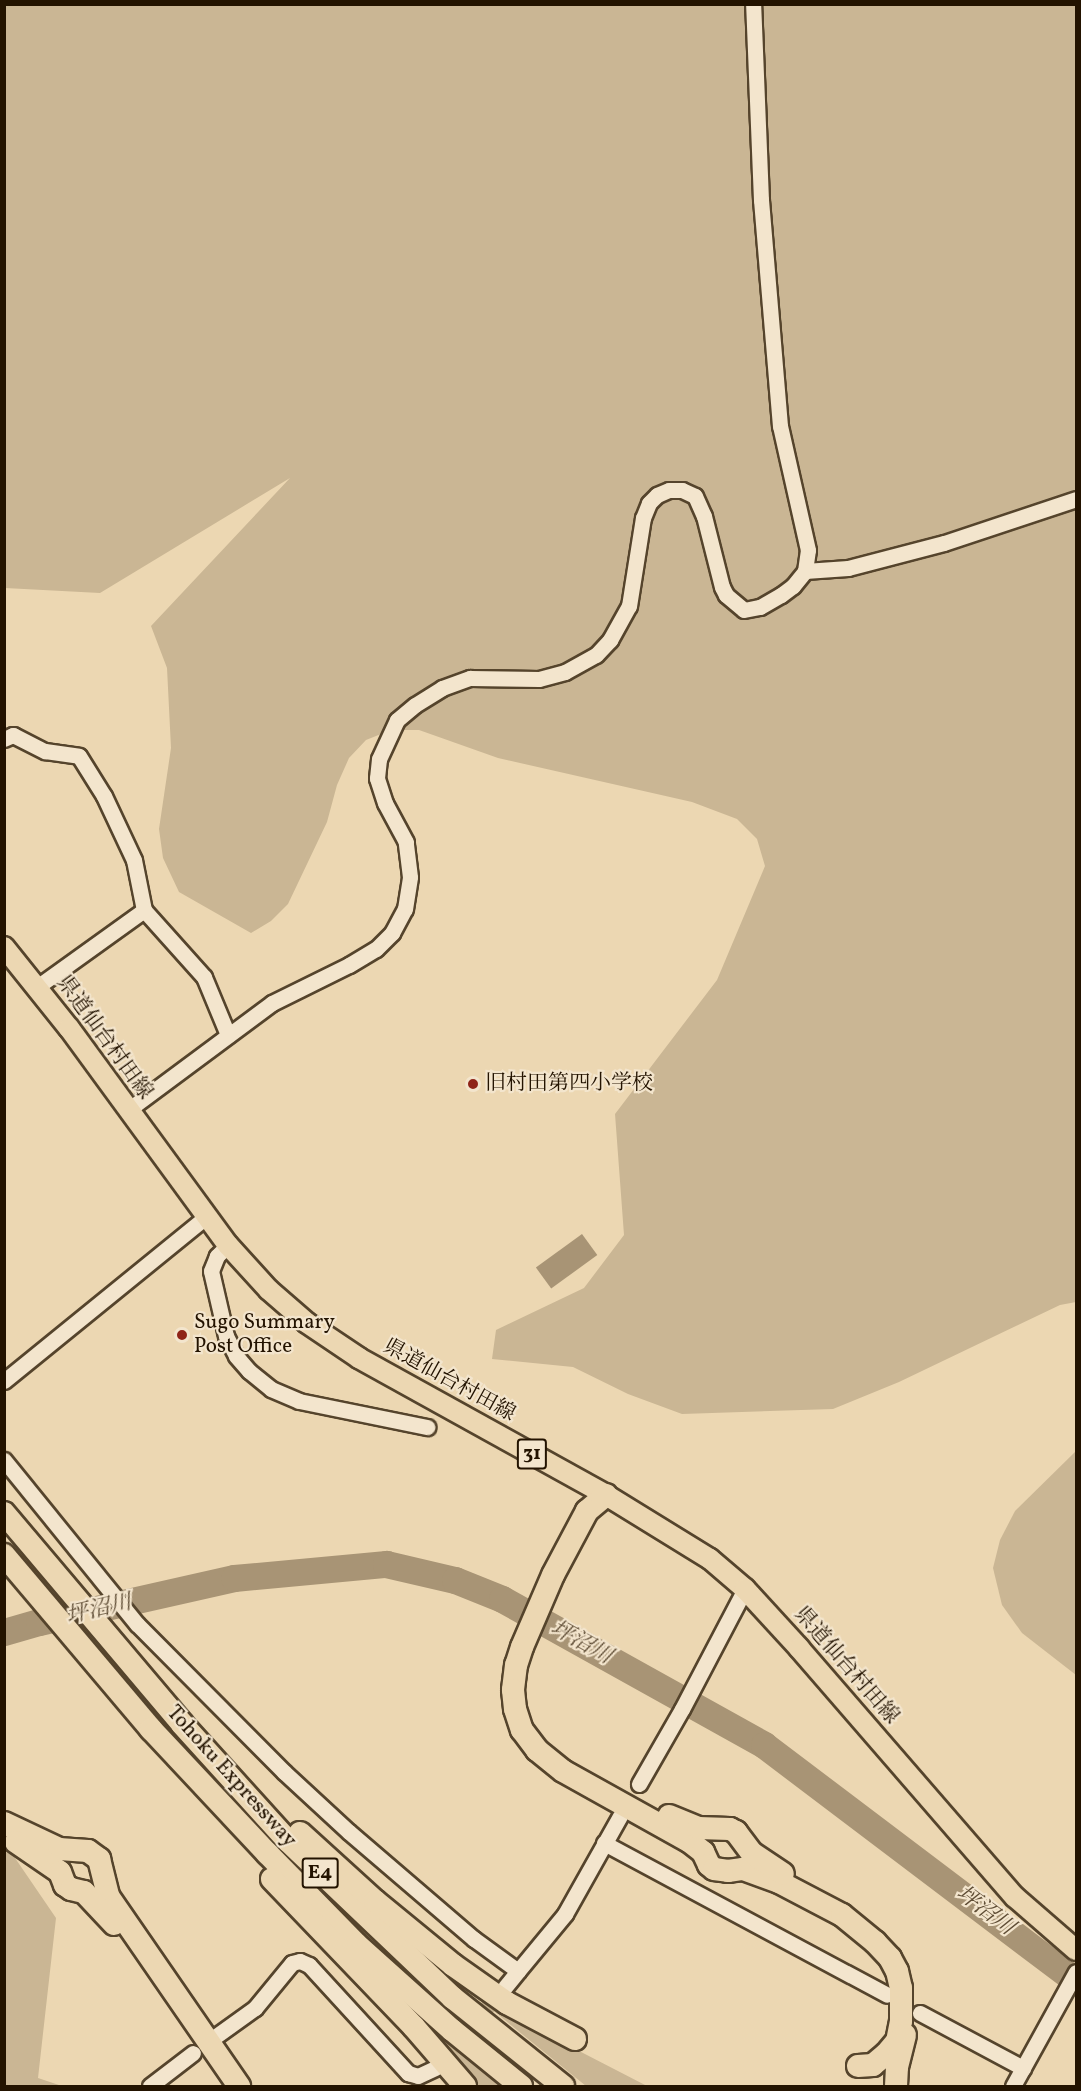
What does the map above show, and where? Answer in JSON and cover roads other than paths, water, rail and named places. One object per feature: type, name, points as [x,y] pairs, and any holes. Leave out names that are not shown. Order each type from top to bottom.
[{"type":"highway","points":[[606,1495],[597,1522],[550,1599],[515,1673],[515,1709],[522,1730],[537,1750],[563,1771],[689,1841],[703,1852],[714,1869],[728,1871],[743,1869],[755,1873],[842,1915],[869,1936],[890,1958],[901,1988],[901,2021],[897,2041],[873,2065],[858,2066]]},
{"type":"highway","name":"Tohoku Expressway","points":[[4,1513],[182,1724],[288,1841],[453,1998],[563,2086]]},
{"type":"highway","name":"Tohoku Expressway","points":[[4,1555],[75,1641],[267,1854],[356,1944],[452,2030],[521,2086]]},
{"type":"highway","points":[[527,1649],[524,1692],[527,1713],[541,1740],[568,1762],[682,1823],[698,1828],[730,1829],[736,1832],[752,1852],[777,1871],[861,1917],[882,1935],[898,1954],[907,1972],[910,1995],[908,2025],[897,2067],[896,2086]]},
{"type":"highway","points":[[120,1650],[292,1826],[375,1901],[453,1965],[507,2003],[575,2038]]},
{"type":"highway","points":[[97,1666],[137,1730],[302,1912],[435,2049],[465,2086]]},
{"type":"highway","points":[[4,1823],[59,1849],[88,1851],[99,1859],[108,1896],[239,2086]]},
{"type":"highway","points":[[4,1836],[60,1872],[65,1885],[84,1892],[108,1915],[230,2086]]},
{"type":"main road","name":"県道仙台村田線","points":[[4,947],[37,987],[206,1217],[269,1290],[307,1323],[359,1358],[606,1495],[710,1559],[745,1589],[1015,1897],[1077,1950]]},
{"type":"street","points":[[128,1110],[272,1003],[376,949],[392,933],[405,909],[410,877],[406,842],[385,803],[377,778],[379,759],[397,720],[442,688],[470,678],[539,679],[565,672],[597,654],[610,640],[629,606],[643,518],[650,503],[657,495],[669,490],[682,490],[695,496],[704,516],[722,587],[726,596],[744,610],[760,607],[781,596],[805,571],[808,550],[780,426],[761,200],[753,4]]},
{"type":"street","points":[[805,571],[848,568],[944,543],[1077,499]]},
{"type":"street","points":[[4,739],[13,735],[45,751],[79,756],[104,796],[134,860],[144,910],[204,977],[228,1035]]},
{"type":"street","points":[[37,987],[144,910]]},
{"type":"street","points":[[4,1381],[206,1217]]},
{"type":"street","points":[[228,1245],[217,1256],[211,1271],[226,1336],[236,1356],[249,1371],[271,1389],[299,1401],[427,1427]]},
{"type":"street","points":[[4,1460],[137,1624],[284,1772],[349,1832],[474,1939],[518,1971]]},
{"type":"street","points":[[639,1784],[745,1589]]},
{"type":"street","points":[[505,1987],[565,1914],[620,1815]]},
{"type":"street","points":[[604,1843],[887,1995]]},
{"type":"street","points":[[216,2036],[255,2008],[292,1963],[300,1961],[309,1965],[408,2073],[418,2076],[435,2068]]},
{"type":"street","points":[[1012,2086],[1077,1972]]},
{"type":"street","points":[[920,2013],[1023,2068]]},
{"type":"street","points":[[150,2086],[193,2053]]},
{"type":"waterway","name":"坪沼川","points":[[4,1632],[234,1578],[386,1564],[455,1580],[502,1599],[764,1745],[1076,1981]]},
{"type":"tunnel","points":[[437,2066],[501,1991]]},
{"type":"place","name":"旧村田第四小学校","points":[[473,1084]]},
{"type":"place","name":"Sugo Summary Post Office","points":[[182,1335]]}]
